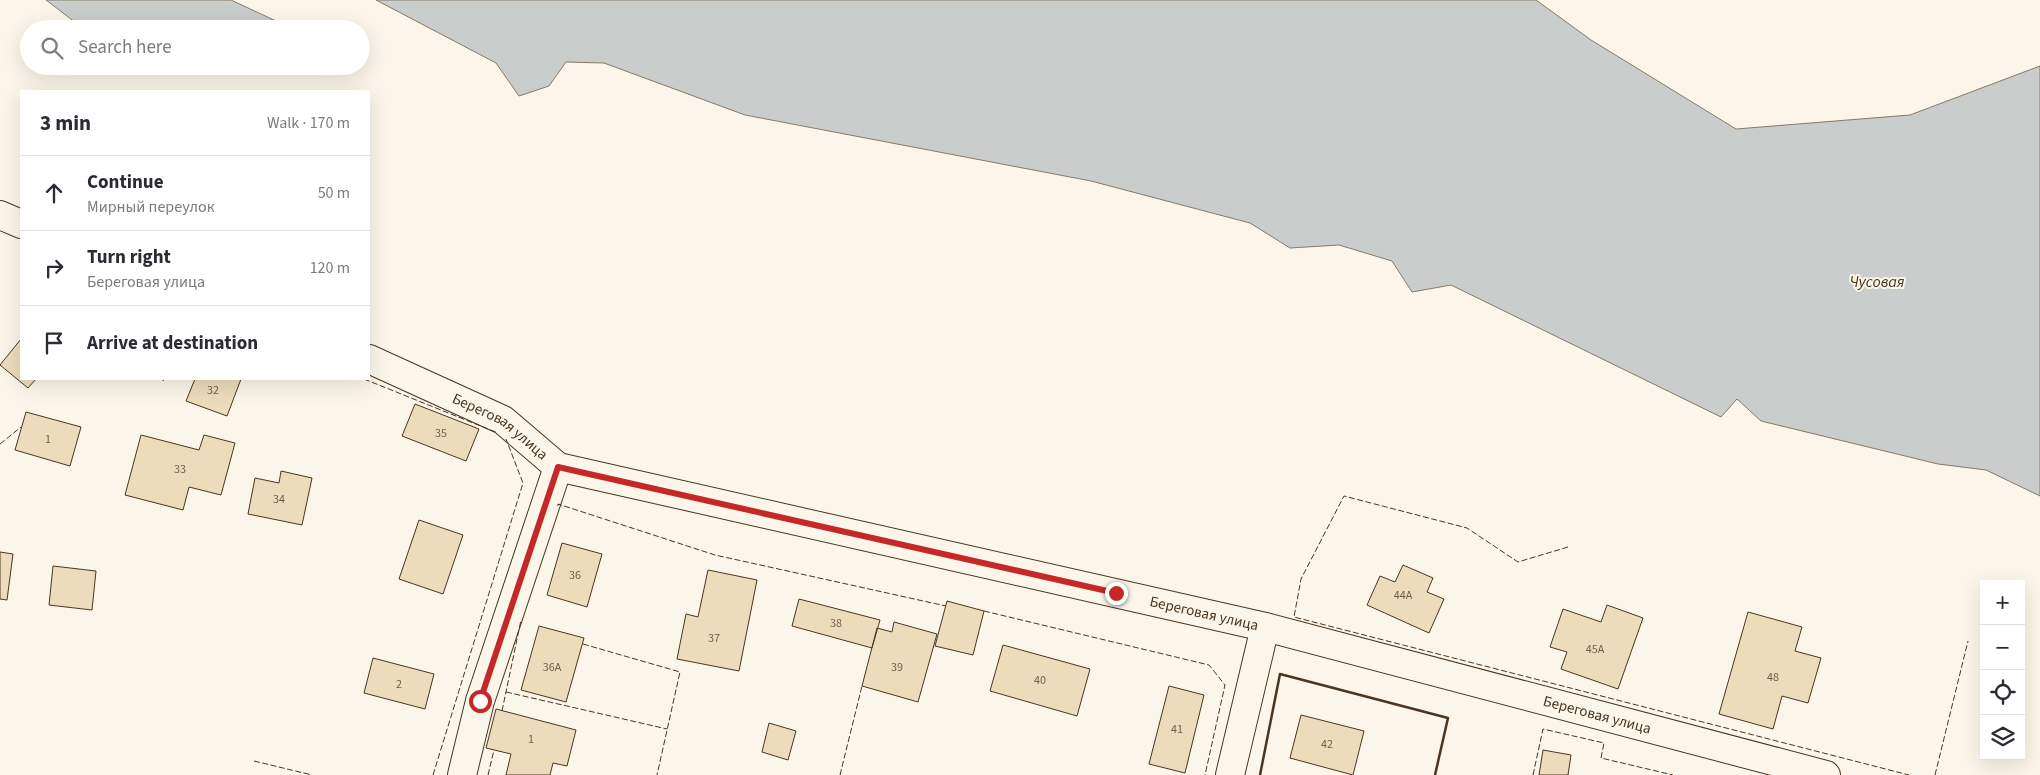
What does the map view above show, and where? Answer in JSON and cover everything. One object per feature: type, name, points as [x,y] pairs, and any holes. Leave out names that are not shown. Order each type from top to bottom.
[{"type":"street","points":[[0,215],[20,224]]},
{"type":"street","name":"Береговая улица","points":[[370,359],[503,420],[558,467],[1265,627],[1826,775]]},
{"type":"street","points":[[462,775],[480,701],[558,467]]},
{"type":"street","points":[[1230,775],[1265,627]]},
{"type":"water","points":[[46,0],[231,0],[274,20],[72,20]]},
{"type":"water","name":"Чусовая","points":[[376,0],[1536,0],[1591,40],[1736,129],[1910,115],[2040,66],[2040,496],[1986,470],[1938,464],[1761,421],[1737,399],[1721,417],[1451,285],[1412,292],[1392,261],[1339,245],[1290,248],[1250,223],[1091,181],[745,115],[604,63],[566,62],[549,86],[519,96],[496,63]]},
{"type":"building","points":[[20,340],[20,380],[35,380],[28,388],[0,365]]},
{"type":"building","points":[[195,380],[241,380],[227,416],[186,401]]},
{"type":"building","points":[[415,404],[479,429],[466,461],[402,436]]},
{"type":"building","points":[[26,412],[81,427],[70,466],[15,450]]},
{"type":"building","points":[[141,435],[199,450],[204,435],[235,443],[221,495],[189,487],[183,510],[125,495]]},
{"type":"building","points":[[281,471],[312,478],[302,525],[248,514],[255,478],[279,483]]},
{"type":"building","points":[[419,520],[463,535],[443,594],[399,579]]},
{"type":"building","points":[[562,543],[602,554],[587,607],[547,595]]},
{"type":"building","points":[[0,552],[13,554],[7,600],[0,599]]},
{"type":"building","points":[[1403,565],[1433,578],[1427,592],[1444,599],[1429,633],[1367,605],[1380,576],[1395,582]]},
{"type":"building","points":[[53,566],[96,571],[92,610],[49,605]]},
{"type":"building","points":[[708,570],[757,580],[739,671],[677,659],[686,614],[698,617]]},
{"type":"building","points":[[799,599],[880,620],[872,648],[792,626]]},
{"type":"building","points":[[947,601],[984,611],[973,655],[935,646]]},
{"type":"building","points":[[1607,605],[1643,618],[1618,689],[1561,669],[1567,652],[1550,647],[1563,609],[1601,622]]},
{"type":"building","points":[[1748,612],[1802,627],[1795,651],[1821,658],[1808,703],[1782,696],[1773,729],[1719,714]]},
{"type":"building","points":[[894,622],[937,634],[918,702],[862,686],[877,628],[892,632]]},
{"type":"building","points":[[539,626],[584,638],[566,702],[521,690]]},
{"type":"building","points":[[1003,645],[1090,669],[1077,716],[990,691]]},
{"type":"building","points":[[373,658],[434,674],[425,709],[364,693]]},
{"type":"building","points":[[1169,686],[1204,695],[1185,773],[1149,764]]},
{"type":"building","points":[[496,709],[576,730],[567,766],[553,763],[550,775],[506,775],[511,754],[486,748]]},
{"type":"building","points":[[1301,715],[1364,731],[1353,775],[1290,758]]},
{"type":"building","points":[[769,723],[796,731],[788,760],[762,752]]},
{"type":"building","points":[[1543,750],[1571,755],[1568,775],[1539,775]]},
{"type":"fence","points":[[366,380],[498,433]]},
{"type":"fence","points":[[0,444],[21,427]]},
{"type":"fence","points":[[433,775],[523,483],[506,439]]},
{"type":"fence","points":[[1568,547],[1518,562],[1467,528],[1344,496],[1301,579],[1294,617],[1909,775]]},
{"type":"fence","points":[[558,506],[558,504],[715,555],[946,606]]},
{"type":"fence","points":[[984,611],[1209,665],[1225,685],[1205,775]]},
{"type":"fence","points":[[502,711],[521,620]]},
{"type":"fence","points":[[1935,775],[1968,641]]},
{"type":"fence","points":[[583,644],[680,672],[657,775]]},
{"type":"fence","points":[[840,775],[862,686]]},
{"type":"fence","points":[[506,692],[667,729]]},
{"type":"fence","points":[[1533,775],[1543,729],[1604,743],[1601,758],[1673,775]]},
{"type":"fence","points":[[488,775],[494,750]]},
{"type":"fence","points":[[254,761],[312,775]]},
{"type":"wall","points":[[1260,775],[1280,674],[1448,718],[1435,775]]},
{"type":"route","points":[[480,701],[558,467],[1116,593]]}]
